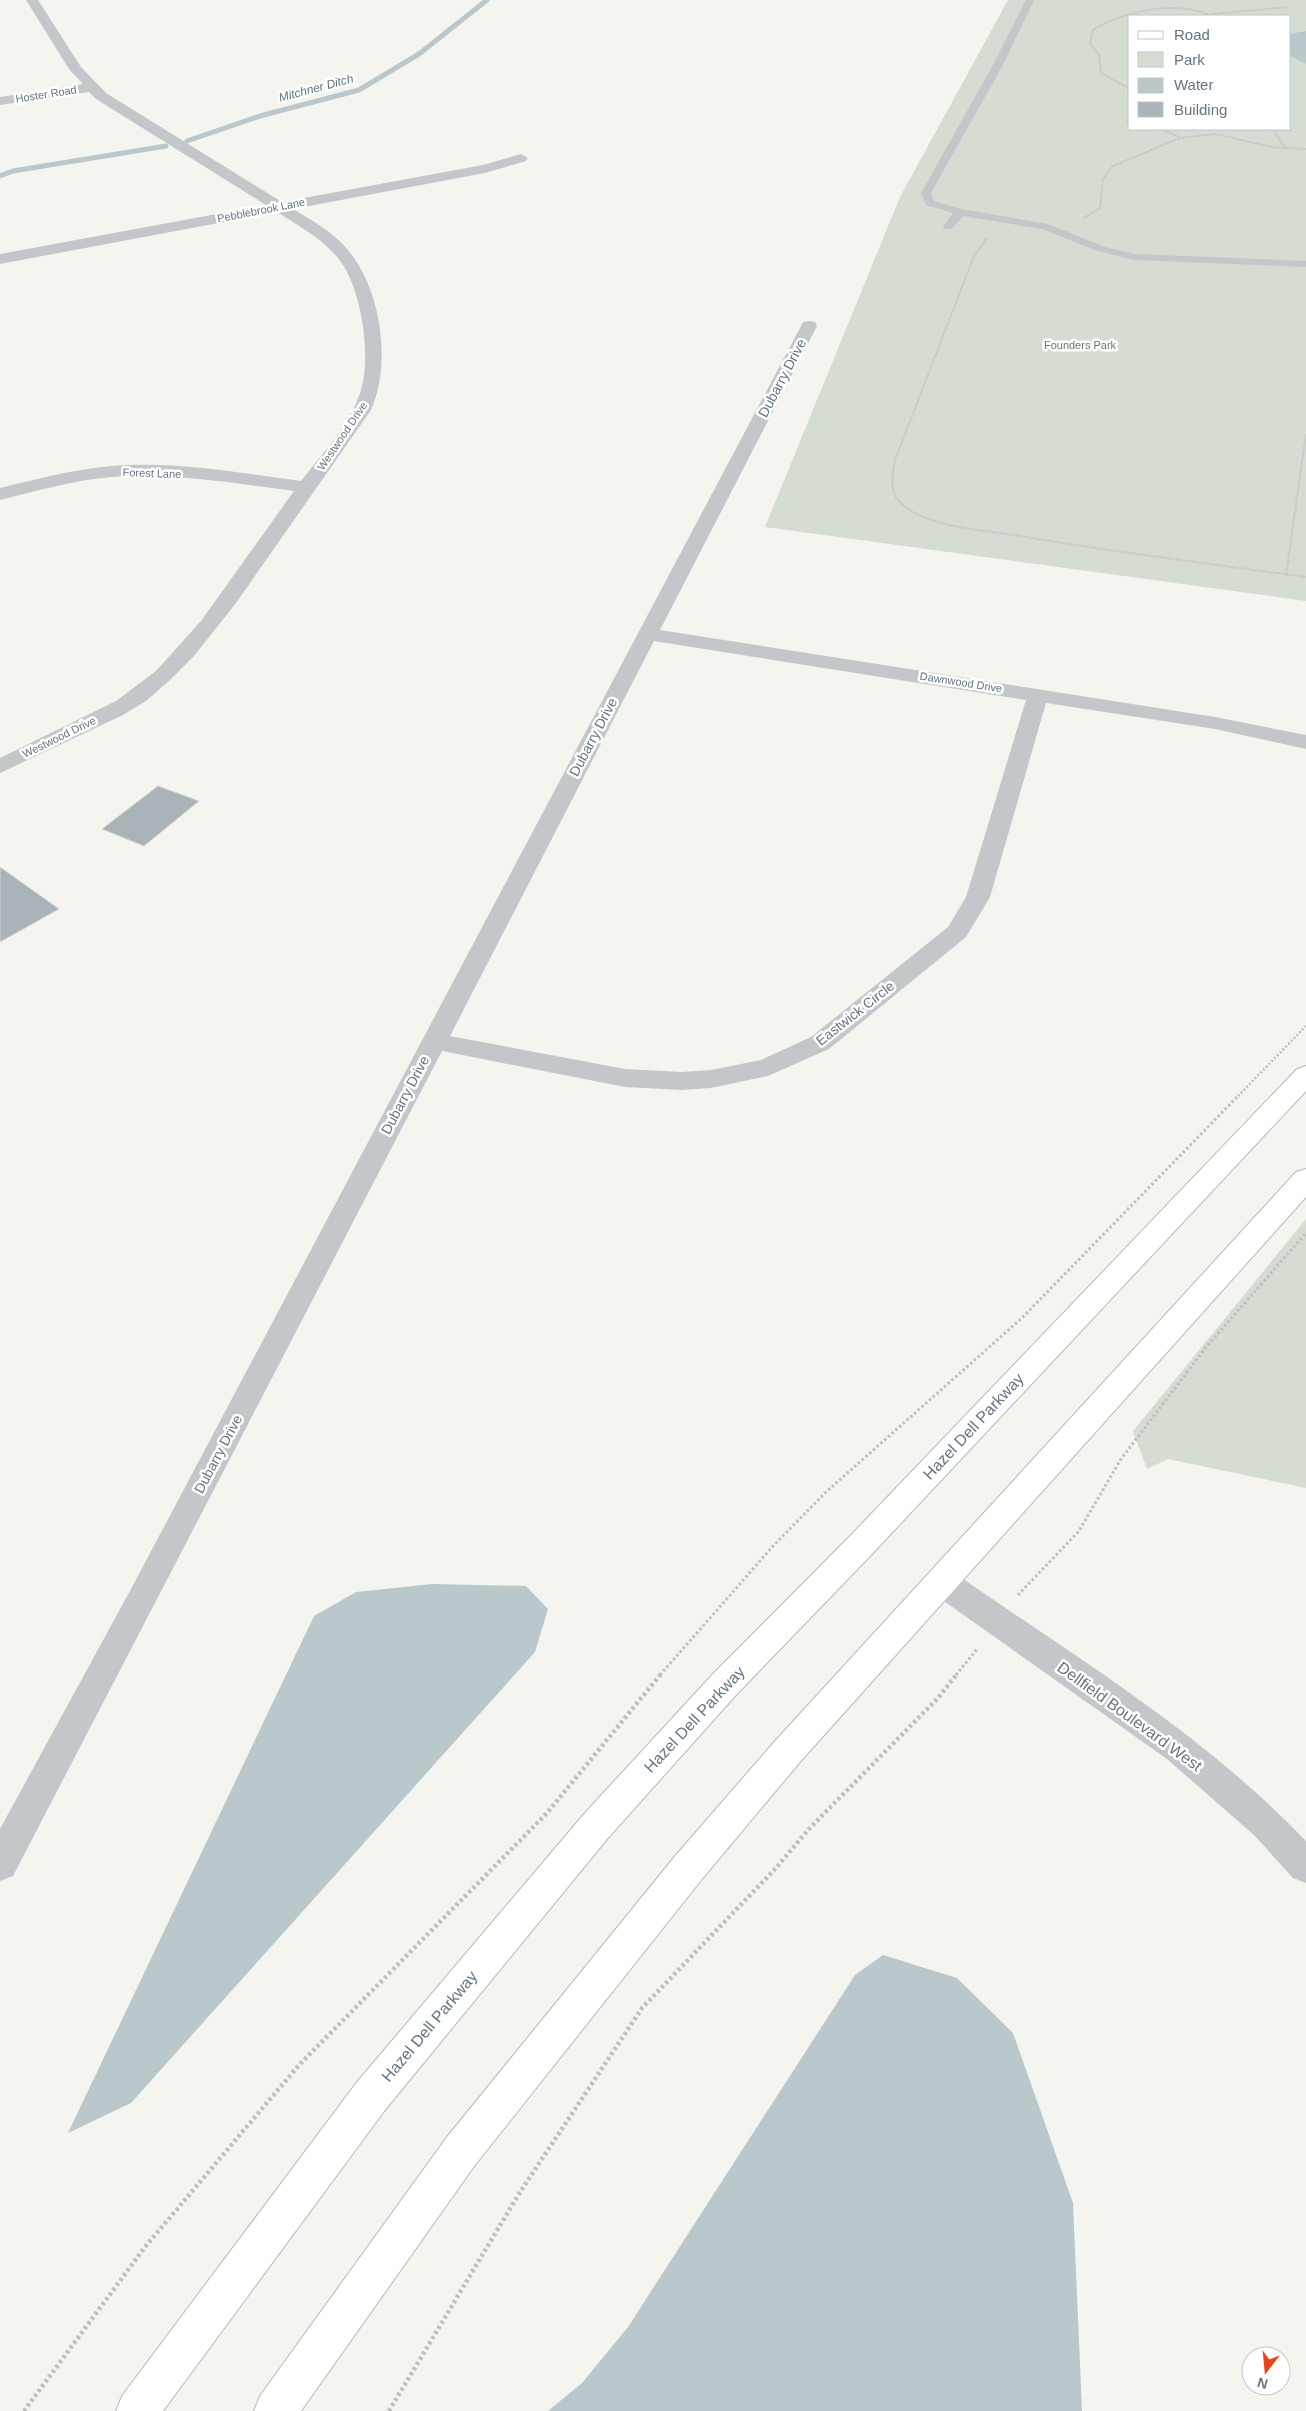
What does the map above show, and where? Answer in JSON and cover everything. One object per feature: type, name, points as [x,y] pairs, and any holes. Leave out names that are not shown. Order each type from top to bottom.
[{"type":"main road","name":"Hazel Dell Parkway","points":[[137,2411],[371,2096],[602,1819],[724,1685],[862,1544],[1306,1075]]},
{"type":"main road","points":[[275,2411],[399,2236],[528,2065],[689,1867],[763,1780],[1306,1179]]},
{"type":"street","name":"Westwood Drive","points":[[0,766],[105,714],[137,696],[156,680],[200,634],[335,450],[369,394],[373,381],[373,352],[369,318],[361,282],[340,248],[278,206],[126,112],[92,87],[76,68],[32,0]]},
{"type":"street","name":"Hoster Road","points":[[0,102],[92,87]]},
{"type":"street","name":"Pebblebrook Lane","points":[[0,260],[278,206],[485,169],[521,158]]},
{"type":"street","name":"Dubarry Drive","points":[[0,1864],[142,1599],[809,326]]},
{"type":"street","name":"Forest Lane","points":[[0,494],[82,475],[127,471],[189,474],[306,487]]},
{"type":"street","name":"Dawnwood Drive","points":[[647,634],[1215,723],[1306,742]]},
{"type":"street","name":"Eastwick Circle","points":[[433,1041],[626,1078],[682,1081],[711,1080],[768,1067],[820,1043],[950,937],[968,915],[978,897],[1038,694]]},
{"type":"street","name":"Dawnwood Drive","points":[[1273,736],[1306,754]]},
{"type":"street","name":"Dellfield Boulevard West","points":[[942,1582],[1175,1745],[1224,1784],[1306,1866]]},
{"type":"lane","points":[[1030,0],[998,65],[926,193],[930,203],[960,212],[1054,229],[1110,253],[1135,258],[1306,264]]},
{"type":"lane","points":[[948,227],[960,212]]},
{"type":"path","points":[[1128,88],[1101,73],[1100,58],[1090,43],[1093,30],[1131,11],[1185,6],[1211,15],[1289,7]]},
{"type":"path","points":[[1162,130],[1180,138]]},
{"type":"path","points":[[1274,130],[1287,149]]},
{"type":"path","points":[[1306,149],[1287,149],[1216,134],[1180,138],[1113,166],[1104,179],[1102,205],[1094,214],[1076,220],[1008,228],[990,237],[980,245],[974,256],[892,470],[892,485],[900,503],[924,515],[964,526],[1055,542],[1306,577]]},
{"type":"path","points":[[1286,575],[1306,434]]},
{"type":"path","points":[[24,2411],[144,2247],[292,2072],[547,1813],[639,1700],[774,1545],[826,1492],[1022,1318],[1306,1026]]},
{"type":"path","points":[[1030,1582],[1079,1531],[1121,1459],[1211,1340],[1306,1233]]},
{"type":"path","points":[[388,2411],[520,2192],[642,2008],[776,1868],[808,1830],[872,1763],[919,1718],[970,1659]]},
{"type":"green space","name":"Founders Park","points":[[1008,0],[1306,0],[1306,601],[765,527],[900,197]]},
{"type":"green space","points":[[1306,1219],[1306,1488],[1168,1459],[1147,1469],[1133,1431]]},
{"type":"water","points":[[1306,31],[1306,64],[1291,56],[1291,34]]},
{"type":"water","points":[[432,1584],[526,1586],[548,1609],[535,1652],[131,2103],[68,2133],[314,1616],[356,1592]]},
{"type":"water","points":[[883,1955],[957,1978],[1013,2033],[1073,2203],[1082,2411],[548,2411],[582,2383],[628,2327],[855,1975]]},
{"type":"building","points":[[158,786],[199,801],[144,846],[102,829]]},
{"type":"building","points":[[0,867],[59,909],[0,942]]},
{"type":"waterway","name":"Mitchner Ditch","points":[[187,141],[260,116],[359,90],[419,54],[487,0]]},
{"type":"waterway","name":"Mitchner Ditch","points":[[0,176],[13,171],[166,146]]}]
